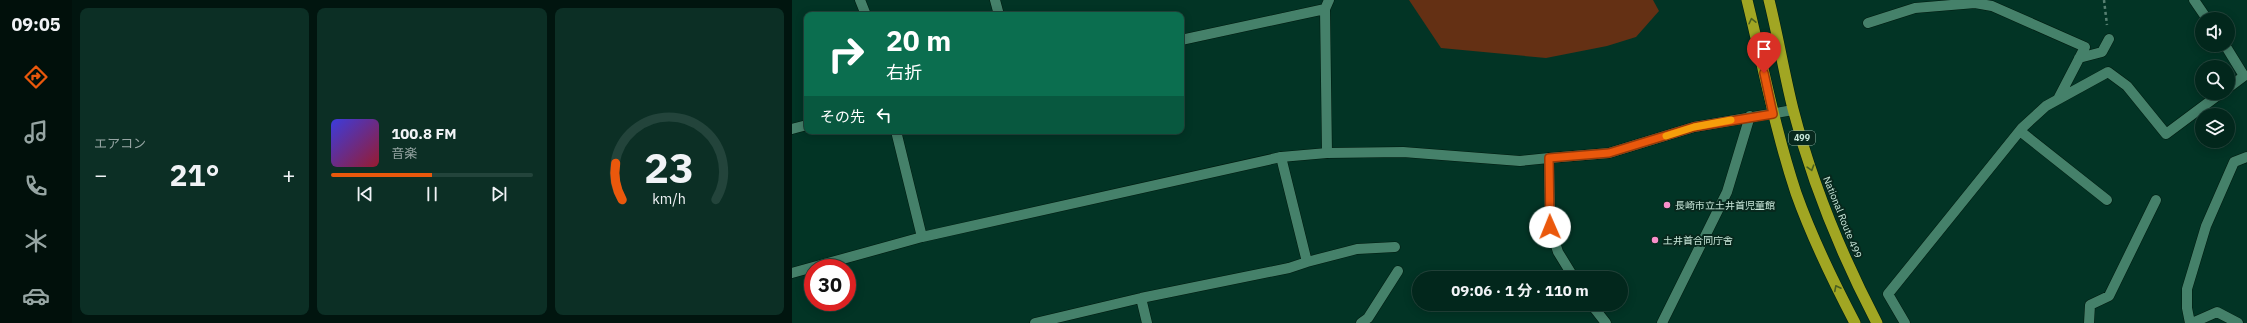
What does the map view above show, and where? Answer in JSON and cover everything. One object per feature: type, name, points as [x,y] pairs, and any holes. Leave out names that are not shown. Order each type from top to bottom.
[{"type":"highway","name":"499","points":[[1747,0],[1773,114],[1796,194],[1826,266],[1855,323]]},
{"type":"highway","name":"National Route 499","points":[[1769,0],[1793,110],[1820,195],[1877,323]]},
{"type":"street","points":[[860,0],[865,12]]},
{"type":"street","points":[[995,0],[998,12]]},
{"type":"street","points":[[2194,0],[2202,12]]},
{"type":"street","points":[[1868,23],[1915,8],[1975,3],[1992,6],[2085,47],[2058,99]]},
{"type":"street","points":[[1184,39],[1327,5],[1327,153]]},
{"type":"street","points":[[2079,58],[2102,52],[2109,39]]},
{"type":"street","points":[[2235,62],[2244,76],[2235,83]]},
{"type":"street","points":[[1905,323],[1888,294],[2020,131],[2046,106],[2108,72],[2127,86],[2166,134],[2212,100]]},
{"type":"street","points":[[792,273],[922,237],[1281,157],[1327,153],[1404,152],[1520,161],[1609,153],[1694,127],[1750,116],[1793,110]]},
{"type":"street","points":[[1662,323],[1727,192],[1750,116]]},
{"type":"street","points":[[792,129],[804,126]]},
{"type":"street","points":[[2020,131],[2107,200]]},
{"type":"street","points":[[897,134],[922,237]]},
{"type":"street","points":[[1281,157],[1307,262]]},
{"type":"street","points":[[2238,323],[2217,312],[2191,323],[2187,308],[2187,289],[2206,226],[2234,162],[2247,157]]},
{"type":"street","points":[[1549,158],[1550,227],[1558,252],[1570,271]]},
{"type":"street","points":[[2089,323],[2090,305],[2109,296],[2156,200]]},
{"type":"street","points":[[1034,323],[1141,298],[1289,268],[1357,249],[1395,247]]},
{"type":"street","points":[[1361,323],[1368,318],[1398,271]]},
{"type":"street","points":[[1141,298],[1147,323]]},
{"type":"street","points":[[1597,311],[1606,323]]},
{"type":"path","points":[[2104,0],[2109,39]]},
{"type":"shaded area","points":[[1409,0],[1653,0],[1659,11],[1636,37],[1607,46],[1546,58],[1441,48]]},
{"type":"slow traffic","points":[[1666,136],[1694,127],[1731,120]]},
{"type":"place","name":"長崎市立土井首児童館","points":[[1667,205]]},
{"type":"place","name":"土井首合同庁舎","points":[[1655,240]]},
{"type":"route","points":[[1550,227],[1549,158],[1609,153],[1694,127],[1750,116],[1773,114],[1764,73]]}]
